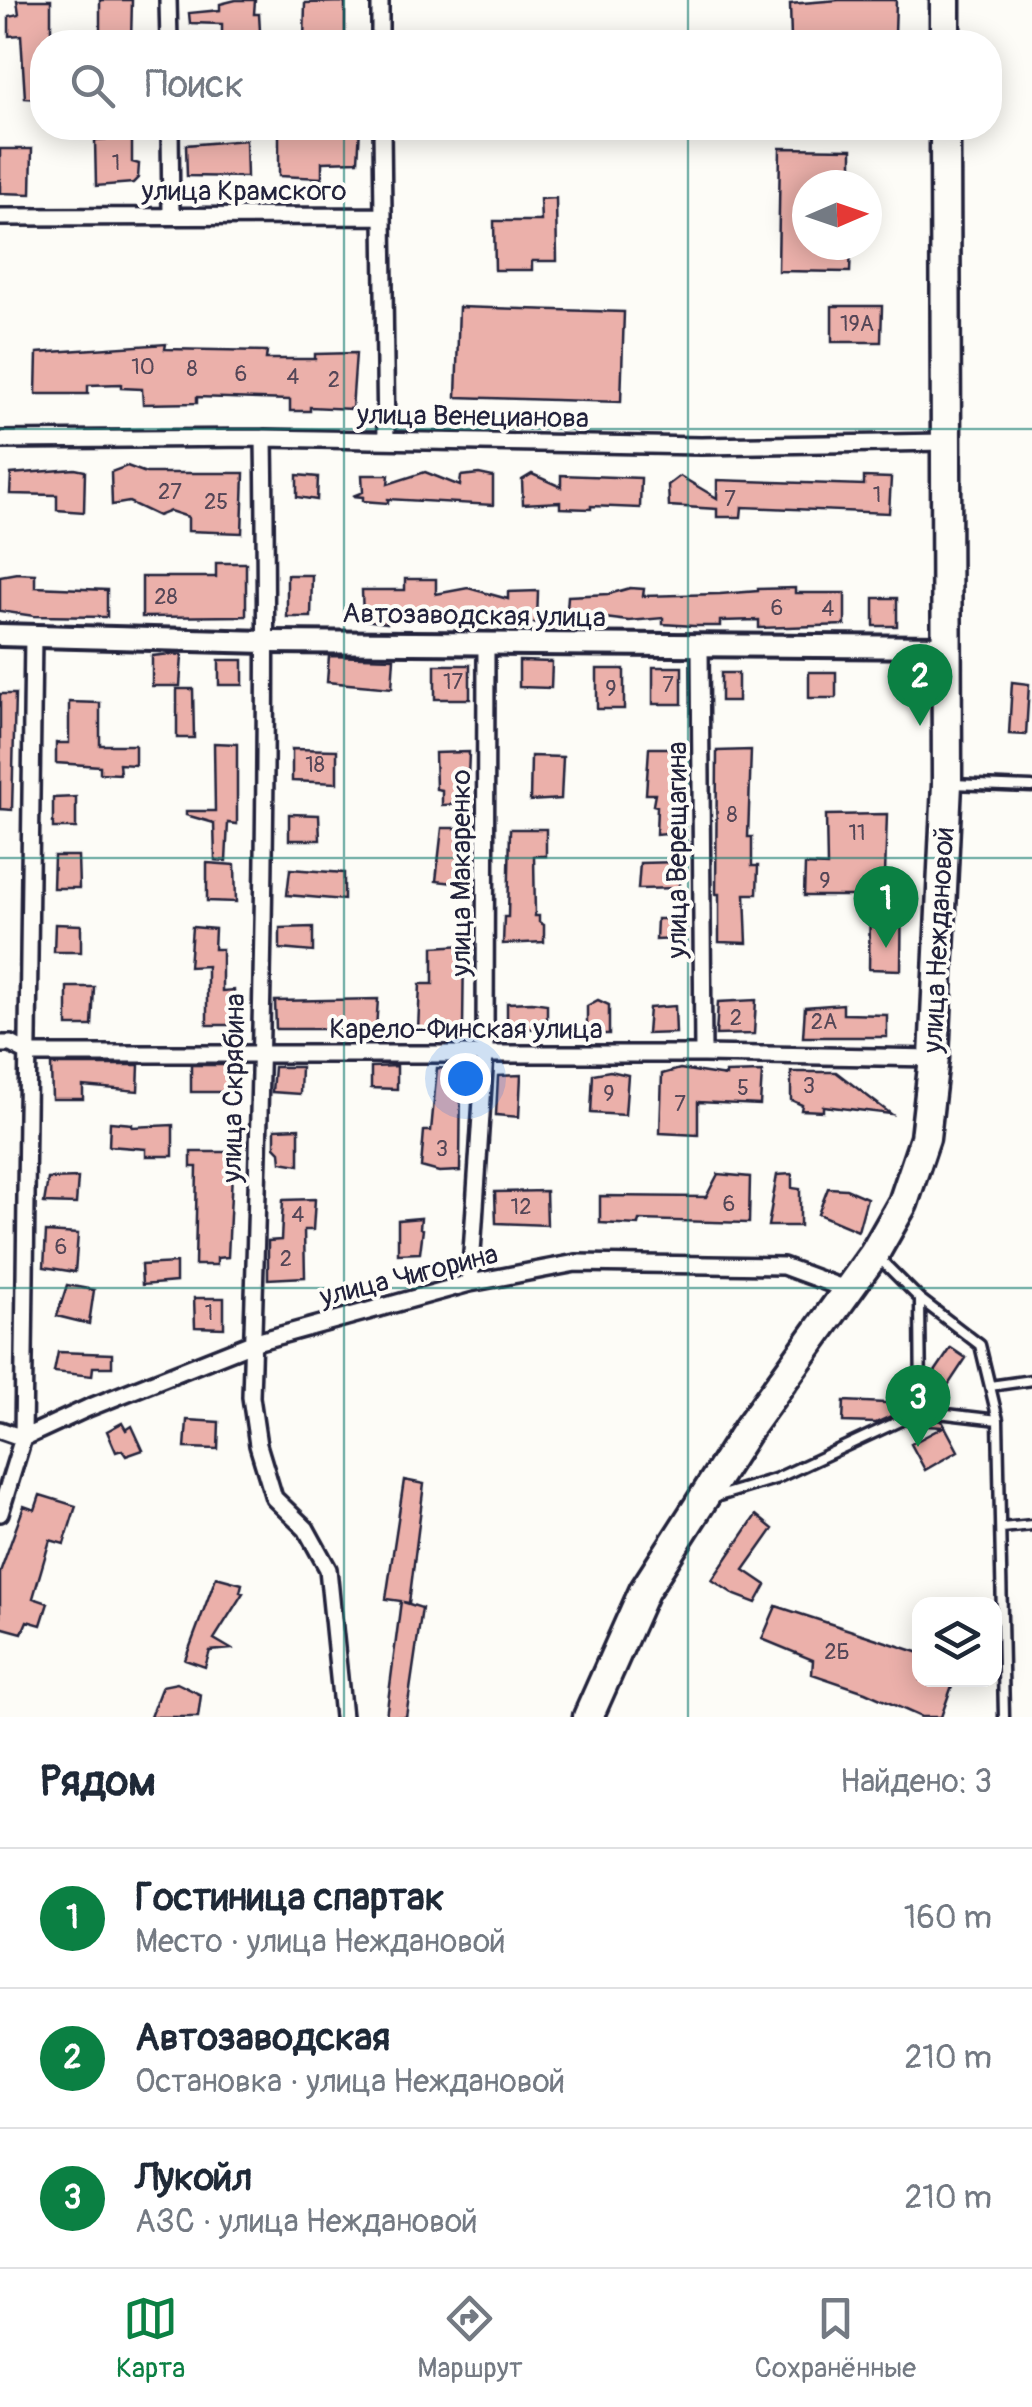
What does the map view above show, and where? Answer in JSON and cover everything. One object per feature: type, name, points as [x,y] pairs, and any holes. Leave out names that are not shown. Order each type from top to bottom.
[{"type":"highway","points":[[945,0],[945,30]]},
{"type":"highway","name":"улица Неждановой","points":[[588,1717],[644,1591],[698,1502],[874,1254],[903,1202],[924,1138],[934,1058],[947,784],[945,140]]},
{"type":"street","points":[[168,0],[169,30]]},
{"type":"street","points":[[380,0],[380,30]]},
{"type":"street","points":[[170,140],[171,216]]},
{"type":"street","points":[[382,140],[383,216]]},
{"type":"street","name":"улица Крамского","points":[[0,216],[383,216],[386,440]]},
{"type":"street","name":"улица Венецианова","points":[[0,440],[264,438],[702,446],[945,442]]},
{"type":"street","name":"улица Скрябина","points":[[264,438],[268,642],[262,1054],[250,1397],[258,1445],[274,1498],[306,1529],[328,1569],[344,1717]]},
{"type":"street","name":"Автозаводская улица","points":[[0,634],[268,642],[947,647]]},
{"type":"street","points":[[0,1513],[23,1438],[33,635]]},
{"type":"street","name":"улица Макаренко","points":[[470,1283],[486,1054],[486,643]]},
{"type":"street","name":"улица Верещагина","points":[[700,646],[703,1054]]},
{"type":"street","name":"Карело-Финская улица","points":[[0,1044],[11,1044],[30,1054],[934,1058]]},
{"type":"street","name":"улица Чигорина","points":[[23,1438],[252,1343],[470,1283],[576,1263],[783,1266],[848,1290]]},
{"type":"street","points":[[0,1430],[23,1438]]},
{"type":"lane","points":[[947,784],[1032,787]]},
{"type":"lane","points":[[874,1254],[920,1299],[980,1345],[998,1420],[1004,1717]]},
{"type":"lane","points":[[920,1299],[921,1410]]},
{"type":"lane","points":[[990,1386],[1032,1380]]},
{"type":"lane","points":[[698,1502],[775,1480],[921,1410],[998,1420]]},
{"type":"lane","points":[[1002,1528],[1032,1526]]},
{"type":"building","points":[[17,0],[51,0],[51,30],[30,30],[30,98],[25,98],[21,35],[9,36],[9,16],[19,14]]},
{"type":"building","points":[[100,0],[132,0],[131,30],[100,30]]},
{"type":"building","points":[[255,0],[254,14],[259,14],[260,30],[222,30],[222,24],[190,23],[189,13],[220,10],[220,4]]},
{"type":"building","points":[[896,0],[895,30],[791,30],[790,4]]},
{"type":"building","points":[[345,2],[345,30],[304,30],[305,3]]},
{"type":"building","points":[[95,140],[132,140],[132,162],[139,164],[138,178],[133,183],[96,186]]},
{"type":"building","points":[[246,140],[247,177],[187,176],[186,145]]},
{"type":"building","points":[[279,140],[359,140],[358,161],[322,162],[322,178],[279,176]]},
{"type":"building","points":[[780,148],[852,149],[852,170],[792,170],[792,260],[850,260],[850,272],[778,271]]},
{"type":"building","points":[[0,149],[32,149],[31,194],[0,193]]},
{"type":"building","points":[[556,198],[557,261],[532,261],[532,270],[495,270],[494,221],[541,221],[540,199]]},
{"type":"building","points":[[832,306],[882,306],[881,342],[832,342]]},
{"type":"building","points":[[459,307],[624,312],[621,402],[456,397]]},
{"type":"building","points":[[166,344],[165,349],[267,351],[266,359],[315,359],[315,354],[356,353],[352,409],[310,407],[310,411],[290,411],[290,400],[197,397],[197,403],[143,404],[142,389],[121,388],[121,384],[88,385],[88,394],[36,394],[37,353]]},
{"type":"building","points":[[127,466],[146,473],[244,473],[242,533],[188,531],[188,517],[170,511],[158,516],[129,502],[112,505],[111,472]]},
{"type":"building","points":[[85,471],[84,512],[57,510],[57,495],[10,494],[11,474]]},
{"type":"building","points":[[425,472],[460,486],[461,476],[493,477],[493,505],[388,499],[388,503],[353,496],[363,492],[362,475],[389,475],[388,484]]},
{"type":"building","points":[[532,474],[561,487],[561,475],[641,478],[640,508],[560,508],[560,502],[523,504],[522,480]]},
{"type":"building","points":[[297,475],[318,477],[317,500],[297,497]]},
{"type":"building","points":[[680,476],[717,498],[717,480],[864,485],[864,477],[891,478],[889,513],[742,507],[741,517],[717,517],[717,509],[669,506],[668,485]]},
{"type":"building","points":[[216,563],[246,563],[246,616],[142,617],[142,577],[216,577]]},
{"type":"building","points":[[35,574],[35,587],[107,590],[107,617],[34,616],[0,611],[0,576]]},
{"type":"building","points":[[287,575],[312,575],[311,617],[287,617]]},
{"type":"building","points":[[405,579],[436,579],[436,594],[468,588],[508,599],[508,592],[538,591],[537,623],[455,622],[457,612],[387,610],[387,623],[363,620],[362,590],[405,590]]},
{"type":"building","points":[[795,588],[795,593],[845,593],[845,625],[759,628],[759,620],[694,626],[663,624],[663,618],[629,621],[588,616],[588,624],[566,624],[568,596],[609,594],[644,589],[643,596]]},
{"type":"building","points":[[874,598],[897,598],[897,626],[874,626]]},
{"type":"building","points":[[182,655],[180,686],[152,686],[152,656]]},
{"type":"building","points":[[329,656],[394,658],[392,688],[327,682]]},
{"type":"building","points":[[219,660],[243,660],[243,685],[219,685]]},
{"type":"building","points":[[519,661],[552,662],[551,688],[519,687]]},
{"type":"building","points":[[435,665],[470,665],[470,699],[435,699]]},
{"type":"building","points":[[653,667],[682,667],[682,704],[653,704]]},
{"type":"building","points":[[597,669],[624,669],[624,709],[597,709]]},
{"type":"building","points":[[809,672],[836,672],[836,698],[809,698]]},
{"type":"building","points":[[721,673],[738,673],[738,701],[721,701]]},
{"type":"building","points":[[1012,682],[1029,684],[1026,735],[1009,734]]},
{"type":"building","points":[[177,689],[193,689],[194,738],[177,738]]},
{"type":"building","points":[[0,694],[15,694],[12,810],[0,809]]},
{"type":"building","points":[[69,702],[100,703],[100,745],[135,745],[135,765],[119,764],[120,774],[100,773],[100,766],[56,763],[56,743],[69,743]]},
{"type":"building","points":[[214,743],[237,744],[237,824],[228,823],[226,861],[215,860],[214,823],[186,815],[186,811],[215,811]]},
{"type":"building","points":[[649,748],[681,748],[679,833],[656,835],[655,794],[646,794]]},
{"type":"building","points":[[292,749],[337,750],[337,783],[292,781]]},
{"type":"building","points":[[751,750],[748,837],[752,837],[752,866],[758,866],[757,894],[745,894],[747,943],[719,942],[717,751]]},
{"type":"building","points":[[469,752],[467,804],[442,805],[442,790],[436,789],[435,753]]},
{"type":"building","points":[[531,756],[563,757],[561,799],[530,801]]},
{"type":"building","points":[[76,797],[76,828],[53,828],[53,798]]},
{"type":"building","points":[[289,814],[319,815],[320,840],[289,840]]},
{"type":"building","points":[[887,814],[885,875],[902,876],[901,970],[869,969],[870,896],[804,896],[805,865],[827,866],[826,815]]},
{"type":"building","points":[[442,828],[464,828],[463,884],[436,881]]},
{"type":"building","points":[[510,829],[546,829],[546,856],[534,856],[535,916],[544,925],[544,942],[503,944],[504,917],[508,917]]},
{"type":"building","points":[[54,856],[78,856],[79,888],[53,888]]},
{"type":"building","points":[[679,862],[679,888],[638,889],[640,863]]},
{"type":"building","points":[[207,863],[235,865],[236,902],[207,901]]},
{"type":"building","points":[[290,869],[344,873],[344,900],[287,895]]},
{"type":"building","points":[[657,919],[678,919],[679,939],[656,940]]},
{"type":"building","points":[[55,924],[81,925],[81,952],[54,952]]},
{"type":"building","points":[[192,927],[215,929],[214,949],[222,949],[222,991],[234,990],[235,1025],[207,1025],[207,966],[189,967]]},
{"type":"building","points":[[313,927],[313,952],[280,949],[280,928]]},
{"type":"building","points":[[464,945],[463,1029],[418,1030],[420,984],[433,984],[433,947]]},
{"type":"building","points":[[67,987],[94,987],[92,1026],[67,1026]]},
{"type":"building","points":[[378,999],[376,1029],[276,1029],[275,1001]]},
{"type":"building","points":[[598,1000],[609,1005],[609,1034],[587,1034],[587,1006]]},
{"type":"building","points":[[756,1000],[754,1034],[716,1035],[718,1002]]},
{"type":"building","points":[[507,1003],[547,1004],[547,1020],[543,1020],[542,1029],[507,1028]]},
{"type":"building","points":[[843,1004],[843,1014],[887,1015],[887,1037],[803,1037],[805,1007]]},
{"type":"building","points":[[675,1006],[676,1033],[647,1034],[649,1008]]},
{"type":"building","points":[[51,1065],[139,1065],[138,1091],[83,1086],[83,1099],[52,1099]]},
{"type":"building","points":[[191,1065],[234,1065],[234,1092],[191,1092]]},
{"type":"building","points":[[397,1066],[397,1089],[371,1088],[371,1067]]},
{"type":"building","points":[[274,1067],[301,1067],[300,1094],[272,1092]]},
{"type":"building","points":[[437,1068],[461,1070],[460,1171],[439,1172],[421,1167],[424,1131],[431,1131]]},
{"type":"building","points":[[680,1069],[726,1076],[762,1072],[760,1105],[698,1102],[698,1135],[660,1133],[662,1074]]},
{"type":"building","points":[[610,1071],[628,1075],[625,1115],[591,1113],[593,1074]]},
{"type":"building","points":[[791,1072],[836,1072],[891,1114],[823,1106],[823,1111],[801,1110],[802,1105],[791,1100]]},
{"type":"building","points":[[521,1075],[519,1117],[496,1115],[498,1076]]},
{"type":"building","points":[[110,1122],[132,1127],[173,1125],[173,1156],[146,1156],[146,1149],[109,1146]]},
{"type":"building","points":[[299,1128],[299,1165],[281,1162],[275,1147],[275,1129]]},
{"type":"building","points":[[191,1152],[233,1152],[228,1257],[217,1258],[217,1265],[195,1265],[197,1167],[191,1167]]},
{"type":"building","points":[[718,1174],[750,1177],[749,1223],[600,1223],[600,1196],[706,1197]]},
{"type":"building","points":[[792,1174],[792,1188],[800,1189],[800,1226],[768,1226],[777,1175]]},
{"type":"building","points":[[78,1178],[76,1204],[44,1203],[48,1179]]},
{"type":"building","points":[[828,1188],[846,1189],[867,1198],[858,1231],[818,1214]]},
{"type":"building","points":[[546,1191],[547,1225],[496,1223],[495,1192]]},
{"type":"building","points":[[315,1199],[313,1230],[304,1230],[305,1277],[268,1279],[268,1241],[281,1240],[283,1200]]},
{"type":"building","points":[[421,1218],[420,1253],[398,1254],[398,1220]]},
{"type":"building","points":[[46,1232],[78,1234],[75,1272],[44,1267]]},
{"type":"building","points":[[176,1263],[176,1282],[142,1285],[141,1265]]},
{"type":"building","points":[[67,1285],[94,1290],[89,1324],[57,1316]]},
{"type":"building","points":[[194,1298],[224,1298],[224,1328],[195,1327]]},
{"type":"building","points":[[951,1348],[966,1358],[935,1405],[928,1404],[928,1382]]},
{"type":"building","points":[[58,1352],[112,1354],[112,1367],[93,1367],[92,1376],[54,1372]]},
{"type":"building","points":[[844,1401],[913,1401],[913,1406],[876,1423],[843,1422]]},
{"type":"building","points":[[922,1419],[942,1421],[958,1451],[925,1470],[911,1444],[943,1427],[909,1425]]},
{"type":"building","points":[[187,1420],[219,1422],[218,1449],[185,1448]]},
{"type":"building","points":[[122,1423],[126,1430],[132,1426],[143,1450],[126,1456],[122,1450],[116,1452],[107,1431]]},
{"type":"building","points":[[404,1480],[424,1484],[409,1603],[403,1602],[422,1608],[406,1717],[386,1717],[401,1601],[386,1599]]},
{"type":"building","points":[[40,1495],[76,1506],[64,1544],[50,1540],[33,1598],[48,1603],[41,1625],[27,1621],[22,1633],[0,1627],[0,1572],[24,1506],[35,1510]]},
{"type":"building","points":[[756,1515],[773,1529],[744,1570],[766,1585],[756,1603],[712,1580]]},
{"type":"building","points":[[216,1577],[242,1584],[243,1593],[214,1639],[231,1649],[210,1651],[205,1667],[185,1660]]},
{"type":"building","points":[[776,1606],[912,1650],[912,1687],[952,1687],[941,1717],[921,1717],[812,1674],[813,1660],[762,1639]]},
{"type":"building","points":[[177,1683],[201,1695],[198,1717],[150,1717],[162,1686]]},
{"type":"place","name":"Автозаводская","points":[[920,726]]},
{"type":"place","name":"Гостиница спартак","points":[[886,948]]},
{"type":"place","name":"Лукойл","points":[[918,1447]]}]
